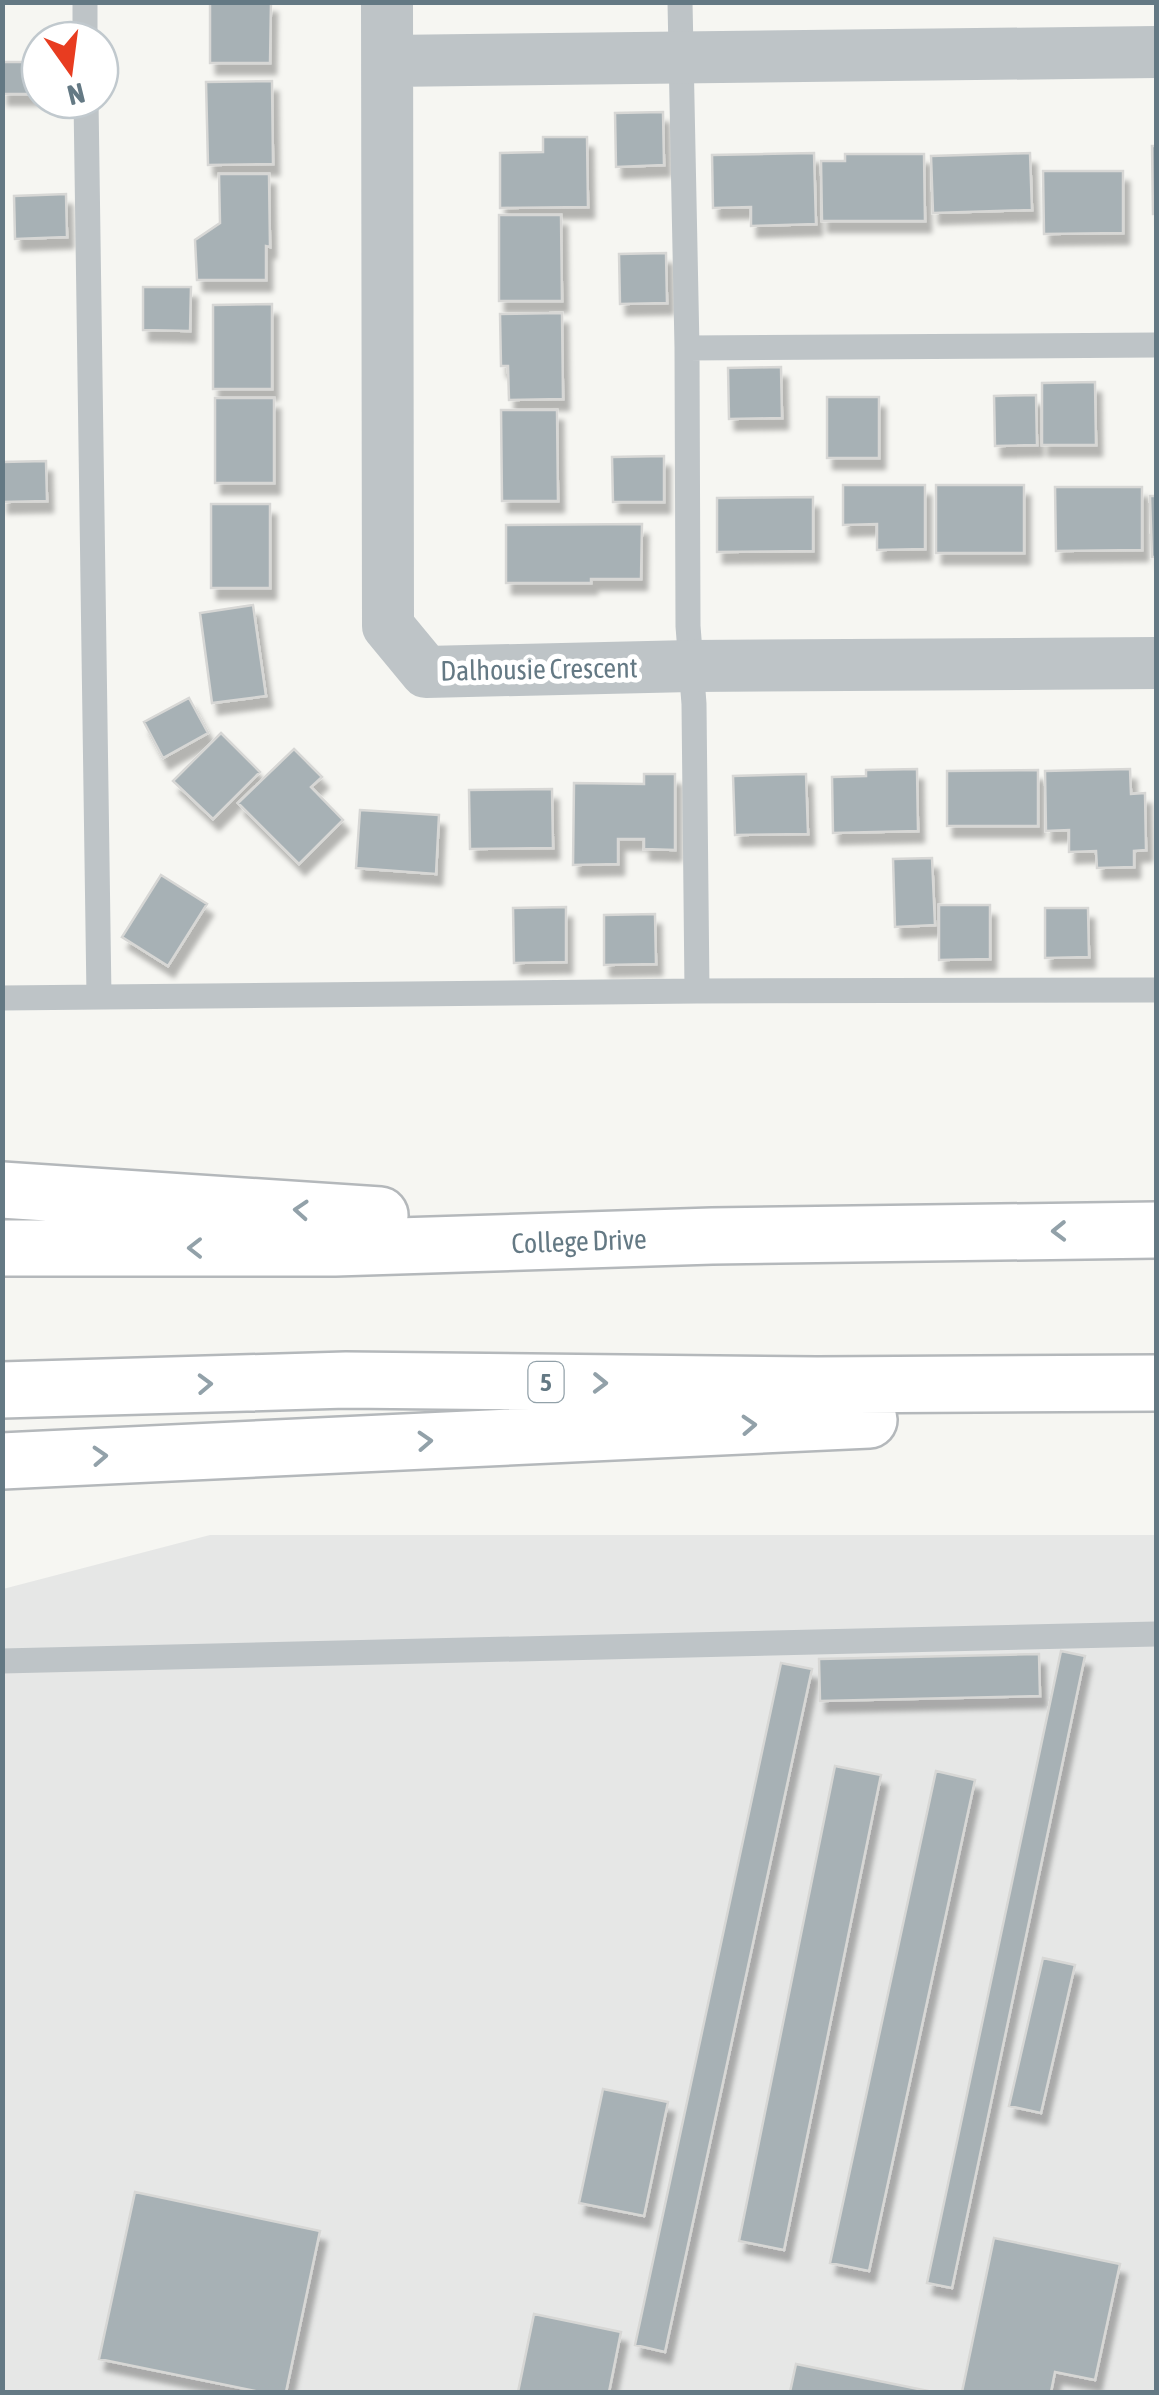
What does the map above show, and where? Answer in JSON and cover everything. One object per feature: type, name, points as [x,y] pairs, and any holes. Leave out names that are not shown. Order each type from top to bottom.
[{"type":"highway","points":[[2,1190],[712,1236]]},
{"type":"highway","name":"College Drive","points":[[2,1248],[335,1248],[712,1236],[1156,1230]]},
{"type":"highway","name":"5","points":[[2,1390],[346,1380],[817,1385],[1156,1383]]},
{"type":"highway","points":[[2,1460],[954,1416],[1090,1384]]},
{"type":"street","name":"Dalhousie Crescent","points":[[387,2],[388,626],[426,672],[1156,663]]},
{"type":"street","points":[[388,62],[1156,52]]},
{"type":"lane","points":[[680,2],[688,626],[694,704],[698,992]]},
{"type":"lane","points":[[86,120],[99,997]]},
{"type":"lane","points":[[687,348],[1156,344]]},
{"type":"lane","points":[[2,998],[1156,990]]},
{"type":"lane","points":[[2,1661],[1156,1634]]},
{"type":"shaded area","points":[[210,1535],[1156,1535],[1156,2392],[3,2392],[3,1589]]},
{"type":"building","points":[[210,2],[271,2],[270,63],[210,63]]},
{"type":"building","points":[[2,62],[20,62],[20,94],[2,94]]},
{"type":"building","points":[[272,81],[273,164],[208,165],[206,82]]},
{"type":"building","points":[[663,112],[664,165],[616,167],[615,113]]},
{"type":"building","points":[[543,137],[587,137],[588,207],[500,208],[500,153],[543,152]]},
{"type":"building","points":[[1152,146],[1156,146],[1156,214],[1153,214]]},
{"type":"building","points":[[814,153],[816,224],[751,226],[751,207],[713,208],[712,155]]},
{"type":"building","points":[[1030,153],[1032,210],[933,213],[931,156]]},
{"type":"building","points":[[845,154],[924,154],[925,221],[822,221],[821,161],[845,161]]},
{"type":"building","points":[[1043,171],[1123,171],[1123,233],[1044,234]]},
{"type":"building","points":[[219,174],[269,174],[270,247],[266,246],[266,280],[197,280],[195,240],[220,223]]},
{"type":"building","points":[[66,194],[67,237],[15,239],[14,196]]},
{"type":"building","points":[[499,215],[561,215],[562,301],[499,301]]},
{"type":"building","points":[[666,253],[667,303],[620,304],[619,254]]},
{"type":"building","points":[[143,287],[191,287],[190,331],[143,330]]},
{"type":"building","points":[[272,304],[272,389],[213,389],[213,305]]},
{"type":"building","points":[[562,313],[563,399],[509,400],[508,366],[501,366],[500,314]]},
{"type":"building","points":[[781,367],[782,418],[729,419],[728,368]]},
{"type":"building","points":[[1095,382],[1096,445],[1042,445],[1042,383]]},
{"type":"building","points":[[1036,395],[1037,445],[995,446],[994,396]]},
{"type":"building","points":[[827,397],[879,397],[879,458],[827,458]]},
{"type":"building","points":[[215,398],[274,398],[274,483],[215,483]]},
{"type":"building","points":[[501,410],[557,410],[558,501],[502,501]]},
{"type":"building","points":[[664,456],[664,502],[613,502],[612,457]]},
{"type":"building","points":[[46,461],[47,501],[2,502],[2,462]]},
{"type":"building","points":[[843,485],[925,485],[925,549],[877,550],[877,524],[843,525]]},
{"type":"building","points":[[936,485],[1024,485],[1024,553],[936,553]]},
{"type":"building","points":[[1055,487],[1142,487],[1142,550],[1056,551]]},
{"type":"building","points":[[1150,496],[1156,496],[1156,557],[1152,557]]},
{"type":"building","points":[[813,497],[813,551],[717,552],[717,498]]},
{"type":"building","points":[[211,504],[270,504],[270,588],[211,588]]},
{"type":"building","points":[[642,524],[641,579],[506,583],[506,525]]},
{"type":"building","points":[[253,605],[266,696],[212,703],[200,613]]},
{"type":"building","points":[[189,698],[208,733],[163,758],[144,722]]},
{"type":"building","points":[[221,733],[260,772],[213,819],[173,781]]},
{"type":"building","points":[[294,749],[322,777],[311,787],[343,820],[299,864],[238,803]]},
{"type":"building","points":[[917,769],[918,831],[833,833],[832,777],[866,776],[866,770]]},
{"type":"building","points":[[1130,769],[1131,794],[1145,793],[1146,850],[1134,851],[1134,867],[1097,868],[1096,851],[1069,852],[1069,830],[1046,831],[1045,771]]},
{"type":"building","points":[[1038,770],[1038,826],[947,826],[947,771]]},
{"type":"building","points":[[644,774],[675,774],[675,850],[644,849],[644,839],[618,839],[618,864],[573,865],[574,783],[644,784]]},
{"type":"building","points":[[806,774],[808,834],[735,835],[733,776]]},
{"type":"building","points":[[552,789],[553,848],[470,849],[469,790]]},
{"type":"building","points":[[360,810],[439,815],[436,874],[356,868]]},
{"type":"building","points":[[932,858],[935,925],[895,927],[893,859]]},
{"type":"building","points":[[161,875],[207,904],[168,966],[122,937]]},
{"type":"building","points":[[939,905],[990,905],[990,959],[939,960]]},
{"type":"building","points":[[566,907],[566,962],[514,963],[513,908]]},
{"type":"building","points":[[1045,908],[1088,908],[1089,957],[1045,958]]},
{"type":"building","points":[[655,914],[656,964],[604,965],[604,915]]},
{"type":"building","points":[[1061,1651],[1085,1656],[952,2288],[927,2283]]},
{"type":"building","points":[[1039,1654],[1040,1696],[820,1701],[819,1659]]},
{"type":"building","points":[[781,1663],[812,1669],[665,2352],[635,2345]]},
{"type":"building","points":[[835,1766],[881,1775],[784,2250],[739,2241]]},
{"type":"building","points":[[936,1771],[975,1780],[869,2271],[830,2263]]},
{"type":"building","points":[[1043,1958],[1075,1965],[1041,2113],[1009,2106]]},
{"type":"building","points":[[603,2089],[668,2102],[644,2216],[579,2203]]},
{"type":"building","points":[[135,2192],[320,2231],[286,2392],[260,2392],[99,2359]]},
{"type":"building","points":[[994,2238],[1120,2264],[1095,2380],[1055,2372],[1051,2392],[962,2392]]},
{"type":"building","points":[[534,2314],[621,2332],[609,2392],[518,2392]]},
{"type":"building","points":[[796,2364],[933,2392],[790,2392]]}]
